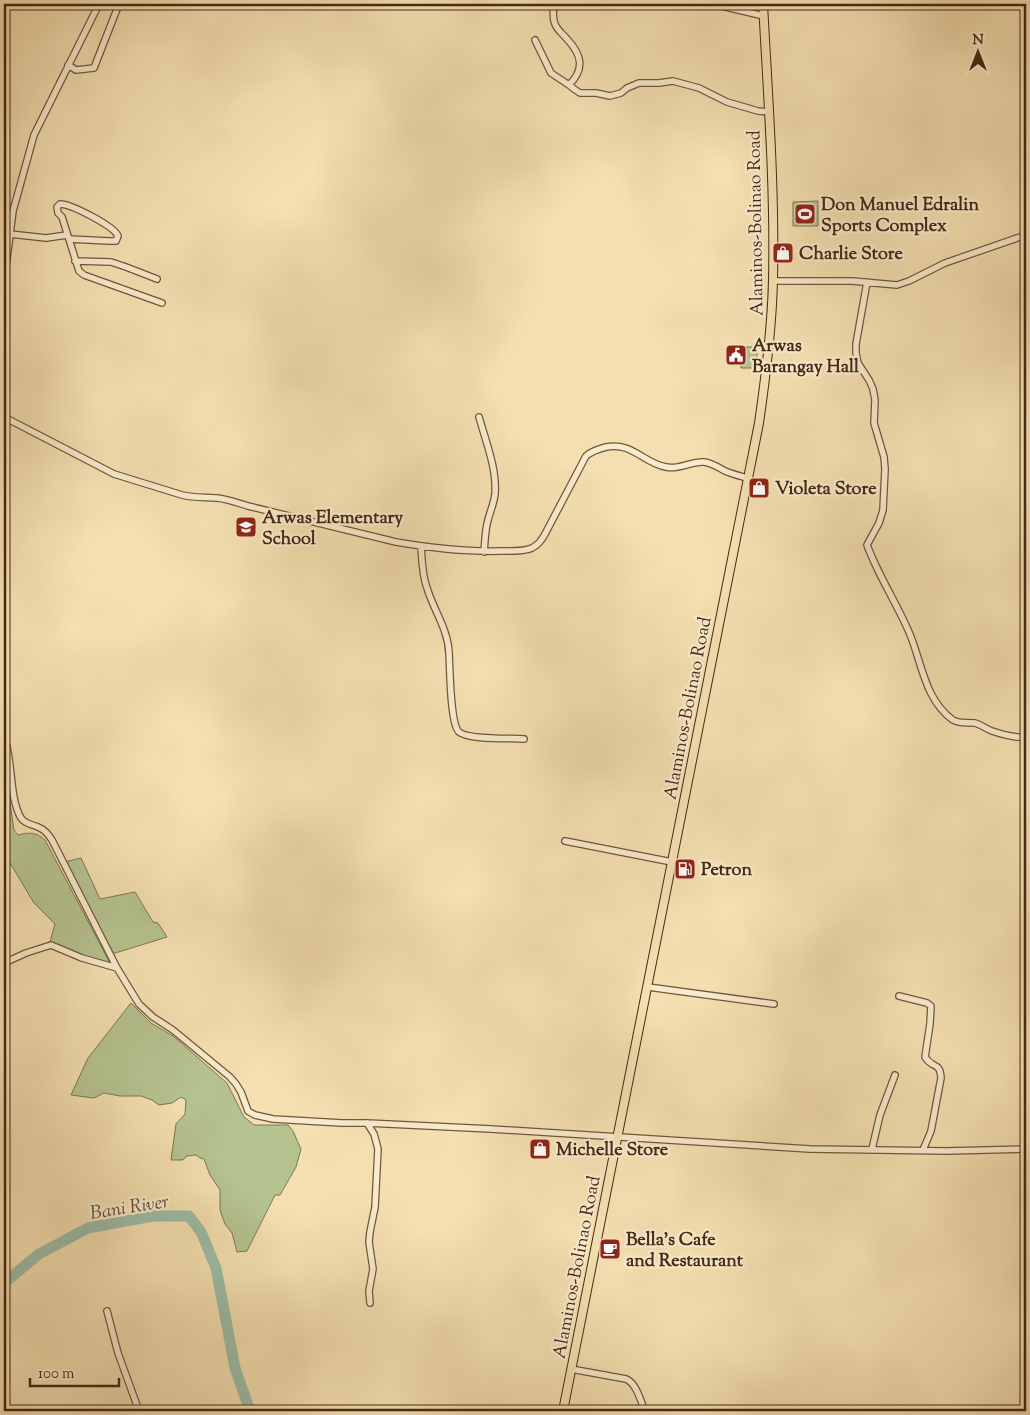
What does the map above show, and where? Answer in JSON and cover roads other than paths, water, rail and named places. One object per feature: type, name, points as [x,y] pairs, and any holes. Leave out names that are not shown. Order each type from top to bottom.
[{"type":"main road","name":"Alaminos-Bolinao Road","points":[[563,1411],[648,987],[758,423],[768,360],[774,225],[763,4]]},
{"type":"street","points":[[4,282],[13,211],[34,135],[98,4]]},
{"type":"street","points":[[68,65],[76,70],[94,68],[119,4]]},
{"type":"street","points":[[553,4],[555,26],[578,53],[580,62],[577,77],[569,84]]},
{"type":"street","points":[[714,4],[764,16]]},
{"type":"street","points":[[535,40],[551,73],[569,84],[574,90],[580,92],[614,96],[639,83],[673,81],[699,88],[727,102],[758,111],[769,112]]},
{"type":"street","points":[[10,234],[46,238],[68,237],[116,241],[117,233],[87,214],[69,206],[60,204],[57,207],[62,217],[68,237],[75,261],[78,269],[84,274],[162,303]]},
{"type":"street","points":[[773,281],[820,280],[897,285],[945,263],[1026,235]]},
{"type":"street","points":[[75,261],[111,262],[157,279]]},
{"type":"street","points":[[868,282],[856,353],[858,363],[873,389],[875,400],[874,423],[884,457],[885,469],[883,510],[867,545],[909,633],[922,675],[930,693],[940,708],[955,722],[978,724],[992,731],[1026,738]]},
{"type":"street","points":[[4,417],[114,474],[154,487],[190,497],[217,498],[233,501],[396,542],[484,552],[513,551],[534,547],[541,541],[586,456],[592,451],[602,448],[618,446],[630,449],[663,467],[669,468],[702,462],[713,464],[725,471],[747,478]]},
{"type":"street","points":[[479,417],[494,474],[495,488],[495,496],[487,522],[484,552]]},
{"type":"street","points":[[421,546],[424,578],[447,636],[452,710],[457,730],[460,734],[468,736],[524,739]]},
{"type":"street","points":[[4,736],[20,816],[24,822],[47,832],[117,968],[139,1004],[230,1077],[236,1084],[248,1111],[255,1115],[273,1119],[617,1136],[810,1149],[1026,1149]]},
{"type":"street","points":[[566,841],[672,862]]},
{"type":"street","points":[[4,963],[51,944],[82,958],[117,968]]},
{"type":"street","points":[[648,987],[774,1004]]},
{"type":"street","points":[[899,996],[927,1003],[931,1006],[925,1057],[929,1063],[938,1067],[941,1078],[931,1131],[923,1150]]},
{"type":"street","points":[[872,1150],[880,1116],[896,1075]]},
{"type":"street","points":[[367,1123],[374,1134],[378,1149],[376,1207],[369,1242],[373,1269],[369,1292],[370,1303]]},
{"type":"street","points":[[107,1311],[118,1354],[138,1411]]},
{"type":"street","points":[[571,1369],[631,1381],[636,1388],[645,1411]]},
{"type":"waterway","name":"Bani River","points":[[4,1283],[39,1254],[88,1228],[153,1216],[189,1216],[201,1232],[216,1268],[235,1368],[250,1411]]},
{"type":"place","name":"Don Manuel Edralin Sports Complex","points":[[805,214]]},
{"type":"place","name":"Charlie Store","points":[[783,253]]},
{"type":"place","name":"Arwas Barangay Hall","points":[[736,355]]},
{"type":"place","name":"Violeta Store","points":[[759,488]]},
{"type":"place","name":"Arwas Elementary School","points":[[246,527]]},
{"type":"place","name":"Petron","points":[[685,869]]},
{"type":"place","name":"Michelle Store","points":[[540,1149]]},
{"type":"place","name":"Bella’s Cafe and Restaurant","points":[[610,1249]]}]
